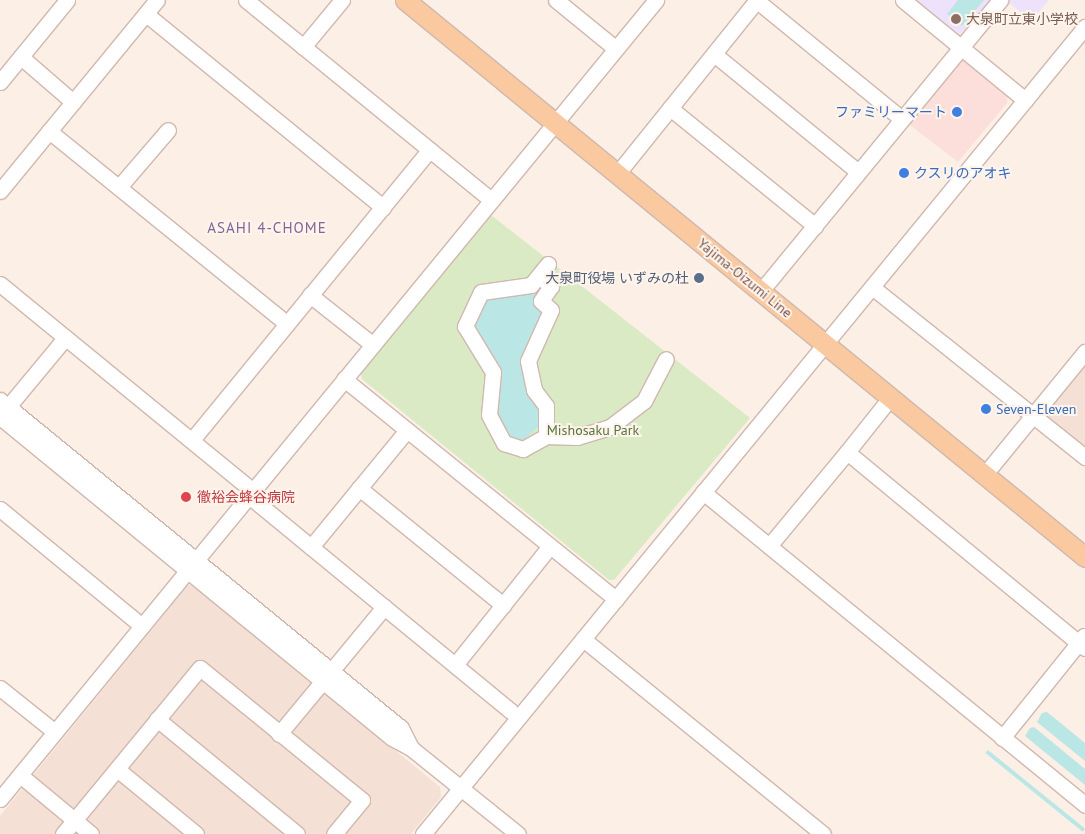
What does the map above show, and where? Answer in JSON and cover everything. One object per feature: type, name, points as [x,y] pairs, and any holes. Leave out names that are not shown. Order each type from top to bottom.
[{"type":"main road","name":"Yajima-Oizumi Line","points":[[405,0],[1085,556]]},
{"type":"street","points":[[0,82],[68,0]]},
{"type":"street","points":[[0,191],[157,0]]},
{"type":"street","points":[[246,0],[491,200]]},
{"type":"street","points":[[303,47],[342,0]]},
{"type":"street","points":[[556,0],[616,49]]},
{"type":"street","points":[[0,799],[192,565],[254,496],[344,379],[656,0]]},
{"type":"street","points":[[618,174],[757,0],[902,119]]},
{"type":"street","points":[[903,0],[1025,100]]},
{"type":"street","points":[[761,291],[1000,0]]},
{"type":"street","points":[[146,14],[382,207]]},
{"type":"street","points":[[423,834],[1085,27]]},
{"type":"street","points":[[714,54],[858,172]]},
{"type":"street","points":[[21,57],[73,102]]},
{"type":"street","points":[[670,108],[815,226]]},
{"type":"street","points":[[119,188],[168,130]]},
{"type":"street","points":[[49,131],[287,324]]},
{"type":"street","points":[[192,440],[429,150]]},
{"type":"street","points":[[546,436],[546,406],[534,390],[528,361],[551,310],[541,301],[551,286],[543,270],[531,285],[481,292],[465,326],[494,372],[489,415],[504,443],[523,449],[546,436],[577,437],[610,427],[644,401],[666,359]]},
{"type":"street","points":[[0,284],[64,338],[192,440],[311,547],[511,711]]},
{"type":"street","points":[[872,287],[1085,457]]},
{"type":"street","points":[[310,295],[372,345]]},
{"type":"street","points":[[64,338],[2,410],[327,676],[392,738],[411,748],[518,834]]},
{"type":"street","points":[[985,474],[1033,415],[1080,369],[1085,352]]},
{"type":"street","points":[[344,379],[616,599]]},
{"type":"street","points":[[769,546],[890,398]]},
{"type":"street","points":[[311,547],[407,430]]},
{"type":"street","points":[[847,452],[1083,642],[1002,738]]},
{"type":"street","points":[[359,488],[503,605]]},
{"type":"street","points":[[704,492],[1085,805]]},
{"type":"street","points":[[0,509],[142,626]]},
{"type":"street","points":[[455,665],[550,546]]},
{"type":"street","points":[[279,734],[384,607]]},
{"type":"street","points":[[583,639],[823,834]]},
{"type":"street","points":[[63,834],[200,668],[362,800],[334,834]]},
{"type":"street","points":[[0,688],[55,732]]},
{"type":"street","points":[[157,719],[298,834]]},
{"type":"street","points":[[116,769],[196,834]]},
{"type":"street","points":[[20,775],[91,834]]},
{"type":"shaded area","name":"大泉町立東小学校","points":[[913,0],[992,0],[958,37]]},
{"type":"shaded area","name":"大泉町立東小学校","points":[[1005,0],[1049,0],[1032,21]]},
{"type":"shaded area","name":"ファミリーマート","points":[[962,59],[1008,96],[1007,103],[958,162],[906,122],[957,60]]},
{"type":"shaded area","points":[[1085,363],[1085,452],[1044,419],[1043,414]]},
{"type":"shaded area","points":[[188,585],[195,586],[440,787],[441,797],[411,834],[0,834],[0,816]]},
{"type":"green space","name":"Mishosaku Park","points":[[491,215],[750,418],[614,580],[609,580],[362,379],[361,374]]},
{"type":"water","points":[[958,0],[984,0],[962,26],[947,14]]},
{"type":"water","points":[[538,282],[547,289],[549,311],[524,360],[542,408],[538,427],[520,443],[514,443],[499,423],[473,328],[476,309],[486,297]]},
{"type":"water","points":[[1047,712],[1085,743],[1085,761],[1037,722],[1042,713]]},
{"type":"water","points":[[1034,727],[1085,769],[1085,785],[1025,736],[1030,728]]},
{"type":"water","points":[[988,750],[1085,829],[1083,832],[985,753]]},
{"type":"place","name":"大泉町立東小学校","points":[[956,19]]},
{"type":"place","name":"ファミリーマート","points":[[957,112]]},
{"type":"place","name":"クスリのアオキ","points":[[904,173]]},
{"type":"place","name":"大泉町役場 いずみの杜","points":[[699,278]]},
{"type":"place","name":"Seven-Eleven","points":[[986,409]]},
{"type":"place","name":"徹裕会蜂谷病院","points":[[186,497]]},
{"type":"district","name":"ASAHI 4-CHOME","points":[[267,228]]}]
